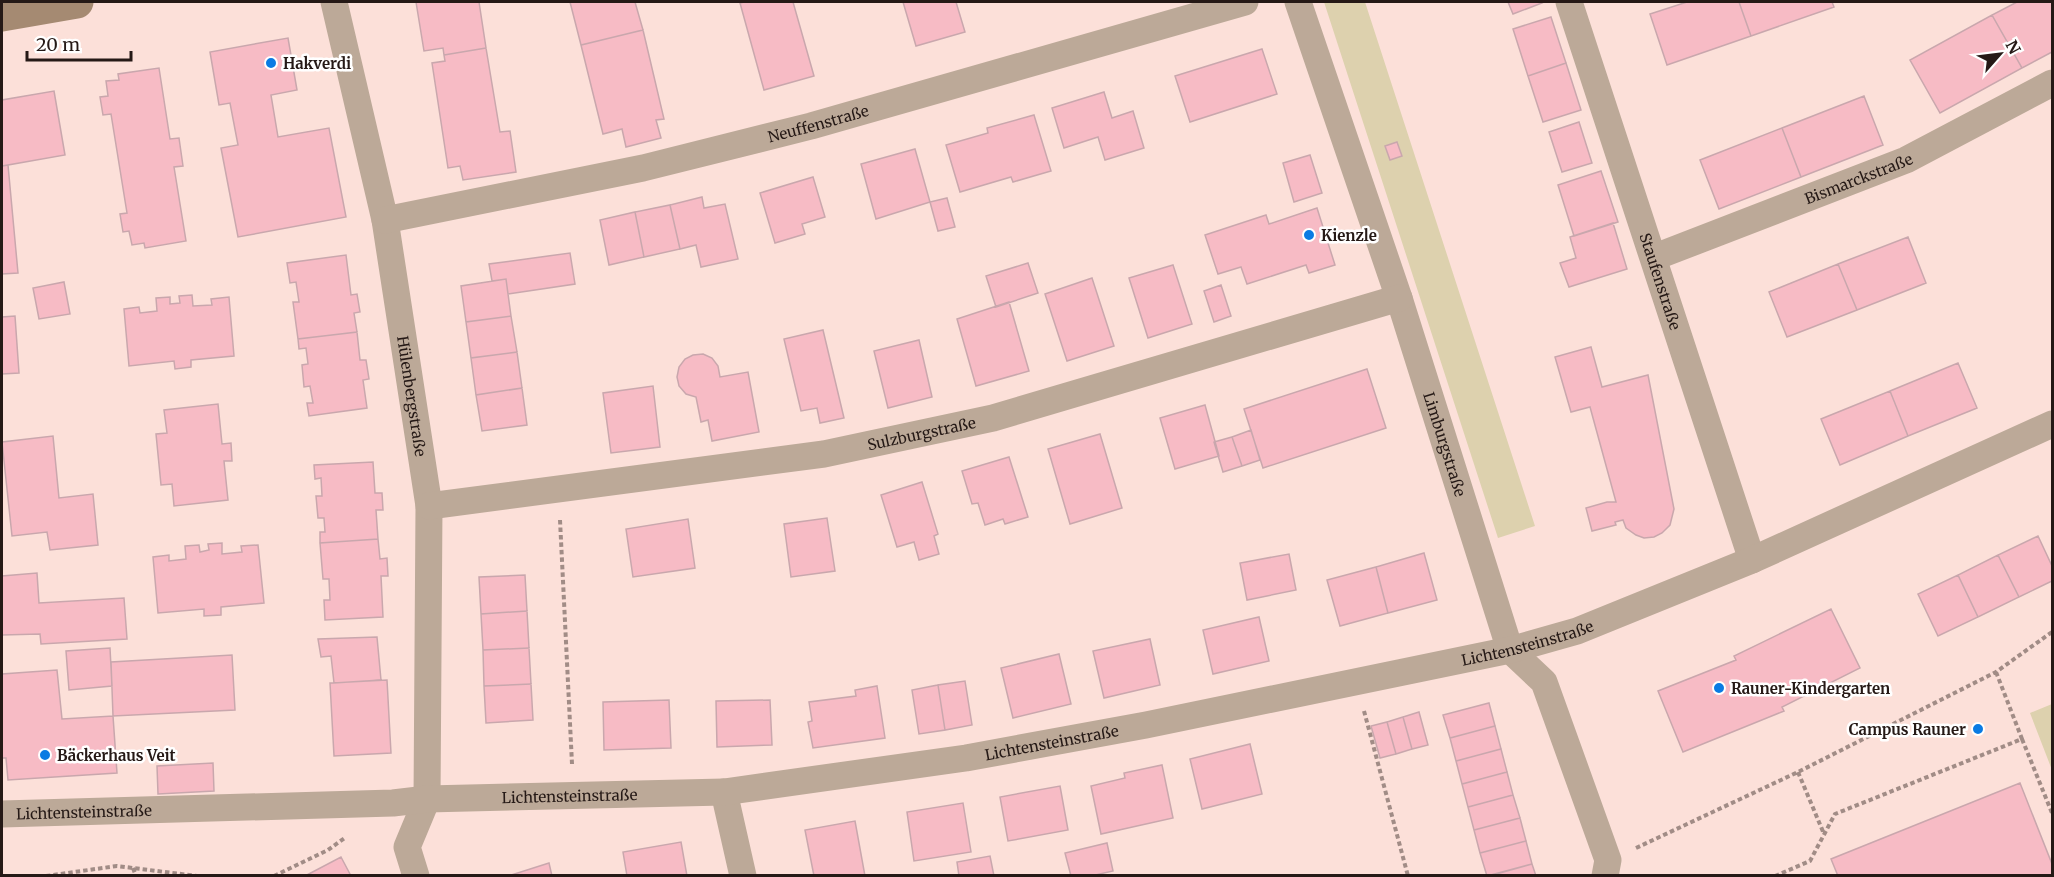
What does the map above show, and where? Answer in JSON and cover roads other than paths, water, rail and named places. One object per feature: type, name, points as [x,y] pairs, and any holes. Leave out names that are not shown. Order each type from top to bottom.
[{"type":"street","points":[[2,15],[76,2]]},
{"type":"street","name":"Hülenbergstraße","points":[[334,2],[385,220],[429,507],[427,799]]},
{"type":"street","name":"Neuffenstraße","points":[[385,220],[643,168],[812,126],[1245,2]]},
{"type":"street","name":"Limburgstraße","points":[[1298,2],[1399,298],[1510,650],[1544,682],[1607,868]]},
{"type":"street","name":"Staufenstraße","points":[[1569,2],[1655,257],[1752,560]]},
{"type":"street","name":"Bismarckstraße","points":[[1655,257],[1906,160],[2052,83]]},
{"type":"street","name":"Sulzburgstraße","points":[[429,507],[824,454],[993,418],[1399,298]]},
{"type":"street","name":"Lichtensteinstraße","points":[[2,814],[393,803],[427,799],[724,792],[966,758],[1146,725],[1510,650],[1577,631],[1752,560],[2052,424]]},
{"type":"street","points":[[724,792],[743,876]]},
{"type":"street","points":[[416,876],[407,847],[427,799]]},
{"type":"place","name":"Hakverdi","points":[[271,63]]},
{"type":"place","name":"Kienzle","points":[[1309,235]]},
{"type":"place","name":"Rauner-Kindergarten","points":[[1719,688]]},
{"type":"place","name":"Campus Rauner","points":[[1978,729]]},
{"type":"place","name":"Bäckerhaus Veit","points":[[45,755]]}]
